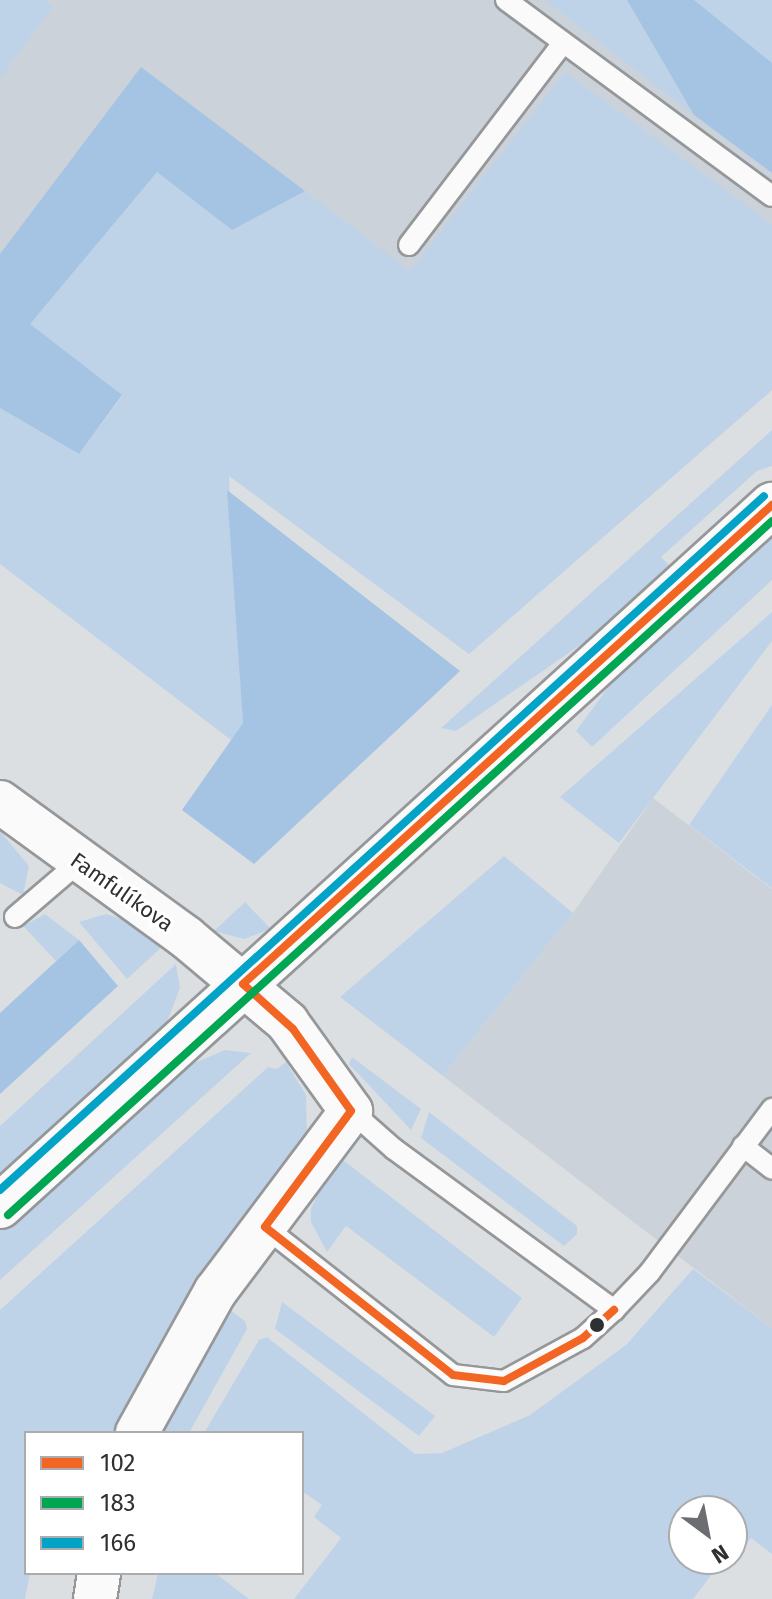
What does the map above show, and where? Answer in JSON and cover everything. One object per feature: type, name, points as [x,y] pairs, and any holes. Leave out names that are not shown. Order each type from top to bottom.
[{"type":"street","points":[[0,1206],[772,505]]},
{"type":"street","name":"Famfulíkova","points":[[0,802],[243,984],[293,1029],[351,1111]]},
{"type":"street","points":[[138,1431],[215,1292],[351,1111]]},
{"type":"street","points":[[95,1599],[99,1575]]},
{"type":"lane","points":[[506,0],[772,196]]},
{"type":"lane","points":[[409,245],[563,43]]},
{"type":"lane","points":[[15,917],[78,863]]},
{"type":"lane","points":[[265,1227],[453,1375],[504,1381],[583,1338],[614,1310],[650,1272],[772,1109]]},
{"type":"lane","points":[[351,1111],[394,1149],[614,1310]]},
{"type":"lane","points":[[743,1146],[772,1169]]},
{"type":"shaded area","points":[[0,0],[772,0],[772,390],[469,654],[50,341],[0,355]]},
{"type":"shaded area","points":[[0,0],[44,0],[53,7],[0,79]]},
{"type":"shaded area","points":[[545,0],[627,0],[694,115]]},
{"type":"shaded area","points":[[627,0],[694,0],[772,63],[772,173],[694,115]]},
{"type":"shaded area","points":[[694,0],[772,0],[772,63]]},
{"type":"shaded area","points":[[141,67],[305,191],[232,230],[157,172],[30,324],[122,395],[79,454],[0,408],[0,254]]},
{"type":"shaded area","points":[[565,72],[772,224],[772,390],[469,654],[229,476],[243,723],[231,740],[0,564],[0,408],[79,454],[122,396],[30,324],[157,172],[232,230],[305,191],[410,271]]},
{"type":"shaded area","points":[[772,430],[772,466],[757,471],[661,557],[671,567],[599,632],[456,731],[441,728]]},
{"type":"shaded area","points":[[227,490],[460,671],[254,864],[182,810],[243,723]]},
{"type":"shaded area","points":[[772,534],[772,580],[592,747],[576,731],[621,670]]},
{"type":"shaded area","points":[[772,612],[772,641],[619,843],[560,797]]},
{"type":"shaded area","points":[[772,705],[772,888],[689,825]]},
{"type":"shaded area","points":[[653,798],[772,889],[772,1328],[443,1076],[573,913]]},
{"type":"shaded area","points":[[0,831],[29,866],[23,895],[0,883]]},
{"type":"shaded area","points":[[504,856],[573,913],[443,1076],[340,997]]},
{"type":"shaded area","points":[[245,902],[271,929],[244,939],[214,931]]},
{"type":"shaded area","points":[[45,914],[79,940],[56,961],[23,926]]},
{"type":"shaded area","points":[[106,914],[128,921],[163,946],[127,979],[79,922]]},
{"type":"shaded area","points":[[79,940],[118,986],[0,1094],[0,1013]]},
{"type":"shaded area","points":[[176,964],[180,988],[167,1022],[0,1175],[0,1126]]},
{"type":"shaded area","points":[[225,1050],[251,1053],[0,1280],[0,1229],[173,1072]]},
{"type":"shaded area","points":[[352,1057],[421,1109],[411,1130],[349,1064]]},
{"type":"shaded area","points":[[286,1062],[306,1095],[307,1140],[184,1307],[118,1431],[24,1431],[24,1575],[30,1575],[25,1599],[0,1599],[0,1310],[268,1067],[277,1069]]},
{"type":"shaded area","points":[[429,1112],[577,1226],[577,1234],[564,1246],[421,1138]]},
{"type":"shaded area","points":[[343,1160],[522,1298],[494,1337],[346,1226],[327,1252],[311,1222],[311,1209],[328,1171]]},
{"type":"shaded area","points":[[693,1269],[772,1328],[772,1554],[751,1538],[748,1542],[748,1495],[668,1495],[668,1575],[711,1575],[693,1599],[294,1599],[341,1538],[314,1517],[322,1505],[304,1492],[304,1431],[205,1431],[259,1340],[267,1337],[415,1454],[442,1453],[530,1415],[626,1345]]},
{"type":"shaded area","points":[[282,1302],[435,1416],[419,1436],[275,1329]]},
{"type":"shaded area","points":[[226,1307],[245,1321],[247,1329],[190,1431],[155,1431]]},
{"type":"shaded area","points":[[158,1575],[218,1575],[249,1599],[152,1599]]},
{"type":"transit line","name":"166","points":[[0,1190],[764,496]]},
{"type":"transit line","name":"102","points":[[243,984],[772,505]]},
{"type":"transit line","name":"183","points":[[8,1215],[772,521]]},
{"type":"transit line","name":"102","points":[[243,984],[293,1029],[351,1111],[265,1227],[453,1375],[504,1381],[583,1338],[614,1310]]}]
